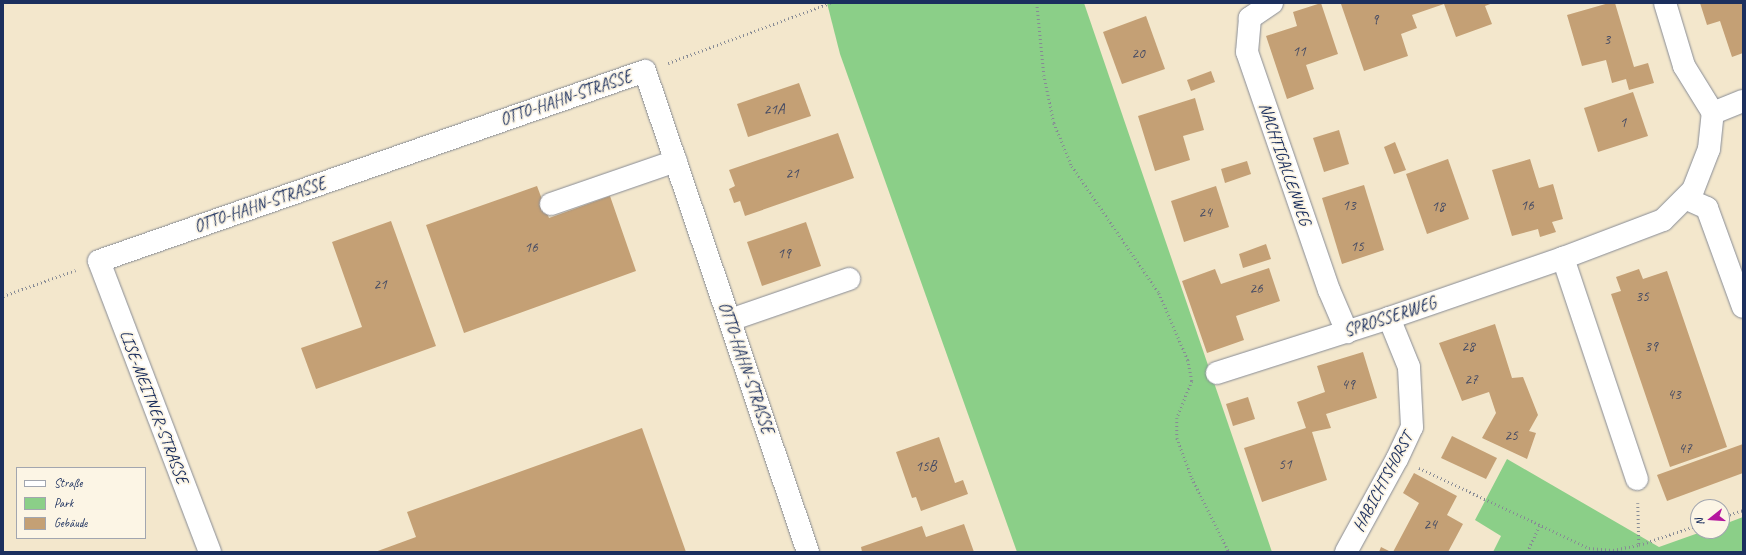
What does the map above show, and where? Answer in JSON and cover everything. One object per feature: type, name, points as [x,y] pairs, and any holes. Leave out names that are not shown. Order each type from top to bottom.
[{"type":"street","name":"NACHTIGALLENWEG","points":[[1272,3],[1250,18],[1247,52],[1329,290],[1347,332]]},
{"type":"street","points":[[1665,3],[1684,66],[1713,113],[1743,101]]},
{"type":"street","name":"OTTO-HAHN-STRASSE","points":[[99,261],[645,71],[808,552]]},
{"type":"street","name":"SPROSSERWEG","points":[[1217,373],[1389,318],[1563,258],[1663,220],[1687,199],[1693,190],[1709,149],[1713,113]]},
{"type":"street","points":[[551,204],[676,161]]},
{"type":"street","points":[[1687,199],[1707,208],[1743,307]]},
{"type":"street","points":[[1563,258],[1637,479]]},
{"type":"street","name":"LISE-MEITNER-STRASSE","points":[[99,261],[210,552]]},
{"type":"street","points":[[730,320],[849,279]]},
{"type":"street","name":"HABICHTSHORST","points":[[1346,552],[1405,462],[1412,427],[1409,367],[1389,318]]},
{"type":"path","points":[[645,71],[830,3]]},
{"type":"path","points":[[1037,3],[1044,75],[1054,122],[1072,166],[1159,293],[1188,360],[1192,381],[1178,418],[1177,438],[1192,478],[1229,552]]},
{"type":"path","points":[[3,296],[99,261]]},
{"type":"path","points":[[1405,462],[1539,526],[1589,548],[1613,550],[1639,545],[1690,528]]},
{"type":"path","points":[[1637,479],[1639,545]]},
{"type":"path","points":[[1730,514],[1743,510]]},
{"type":"path","points":[[1526,552],[1539,526]]},
{"type":"green space","points":[[827,3],[1084,3],[1272,552],[1017,552],[840,54]]},
{"type":"green space","points":[[1507,459],[1659,547],[1690,536],[1690,539],[1730,539],[1730,522],[1743,517],[1743,552],[1493,552],[1501,536],[1475,520]]},
{"type":"building","points":[[1321,3],[1338,54],[1306,65],[1314,89],[1287,99],[1266,36],[1297,26],[1293,12]]},
{"type":"building","points":[[1493,3],[1485,6],[1492,24],[1456,37],[1444,4],[1412,15],[1417,28],[1401,34],[1408,56],[1364,71],[1341,4]]},
{"type":"building","points":[[1609,3],[1615,3],[1634,67],[1648,63],[1654,83],[1629,90],[1626,79],[1612,83],[1606,60],[1582,66],[1567,15]]},
{"type":"building","points":[[1700,3],[1743,3],[1743,53],[1732,57],[1720,21],[1707,25]]},
{"type":"building","points":[[1146,16],[1165,69],[1122,84],[1103,32]]},
{"type":"building","points":[[1211,71],[1215,82],[1191,91],[1187,80]]},
{"type":"building","points":[[799,83],[811,116],[748,137],[737,104]]},
{"type":"building","points":[[1633,92],[1648,136],[1598,152],[1584,108]]},
{"type":"building","points":[[1195,98],[1204,130],[1183,136],[1190,160],[1155,171],[1138,116]]},
{"type":"building","points":[[1339,130],[1349,164],[1324,172],[1313,138]]},
{"type":"building","points":[[838,133],[854,178],[745,216],[740,201],[734,203],[729,189],[735,186],[729,170]]},
{"type":"building","points":[[1395,142],[1406,170],[1394,174],[1384,147]]},
{"type":"building","points":[[1448,159],[1469,219],[1427,234],[1406,174]]},
{"type":"building","points":[[1530,159],[1539,188],[1553,184],[1563,219],[1552,222],[1556,232],[1540,237],[1538,229],[1512,236],[1492,170]]},
{"type":"building","points":[[1247,161],[1251,174],[1225,183],[1221,169]]},
{"type":"building","points":[[1364,185],[1384,250],[1342,264],[1322,198]]},
{"type":"building","points":[[537,186],[549,218],[610,196],[636,271],[464,333],[426,225]]},
{"type":"building","points":[[1216,186],[1229,227],[1184,242],[1171,201]]},
{"type":"building","points":[[391,221],[436,346],[316,389],[301,348],[362,327],[332,242]]},
{"type":"building","points":[[806,222],[821,266],[762,286],[747,242]]},
{"type":"building","points":[[1266,244],[1271,259],[1243,268],[1239,254]]},
{"type":"building","points":[[1269,268],[1280,301],[1236,316],[1244,340],[1207,353],[1182,281],[1215,269],[1221,284]]},
{"type":"building","points":[[1639,269],[1643,279],[1667,271],[1727,447],[1670,467],[1611,294],[1621,291],[1616,277]]},
{"type":"building","points":[[1495,324],[1512,378],[1523,377],[1538,415],[1529,431],[1536,433],[1527,459],[1482,438],[1496,413],[1489,392],[1462,401],[1439,343]]},
{"type":"building","points":[[1363,352],[1377,398],[1326,414],[1331,428],[1312,432],[1327,480],[1262,502],[1244,448],[1306,428],[1297,402],[1325,392],[1317,366]]},
{"type":"building","points":[[1248,397],[1255,419],[1233,426],[1226,404]]},
{"type":"building","points":[[642,428],[686,552],[375,552],[416,537],[407,512]]},
{"type":"building","points":[[1452,436],[1497,458],[1486,479],[1441,458]]},
{"type":"building","points":[[939,437],[955,483],[963,480],[968,494],[921,511],[916,497],[912,498],[896,452]]},
{"type":"building","points":[[1743,444],[1743,473],[1667,501],[1657,475]]},
{"type":"building","points":[[1414,473],[1457,496],[1447,515],[1463,524],[1448,552],[1393,552],[1419,503],[1403,493]]},
{"type":"building","points":[[964,524],[974,552],[862,552],[861,547],[922,526],[926,537]]},
{"type":"building","points":[[1381,547],[1391,552],[1379,552]]}]
